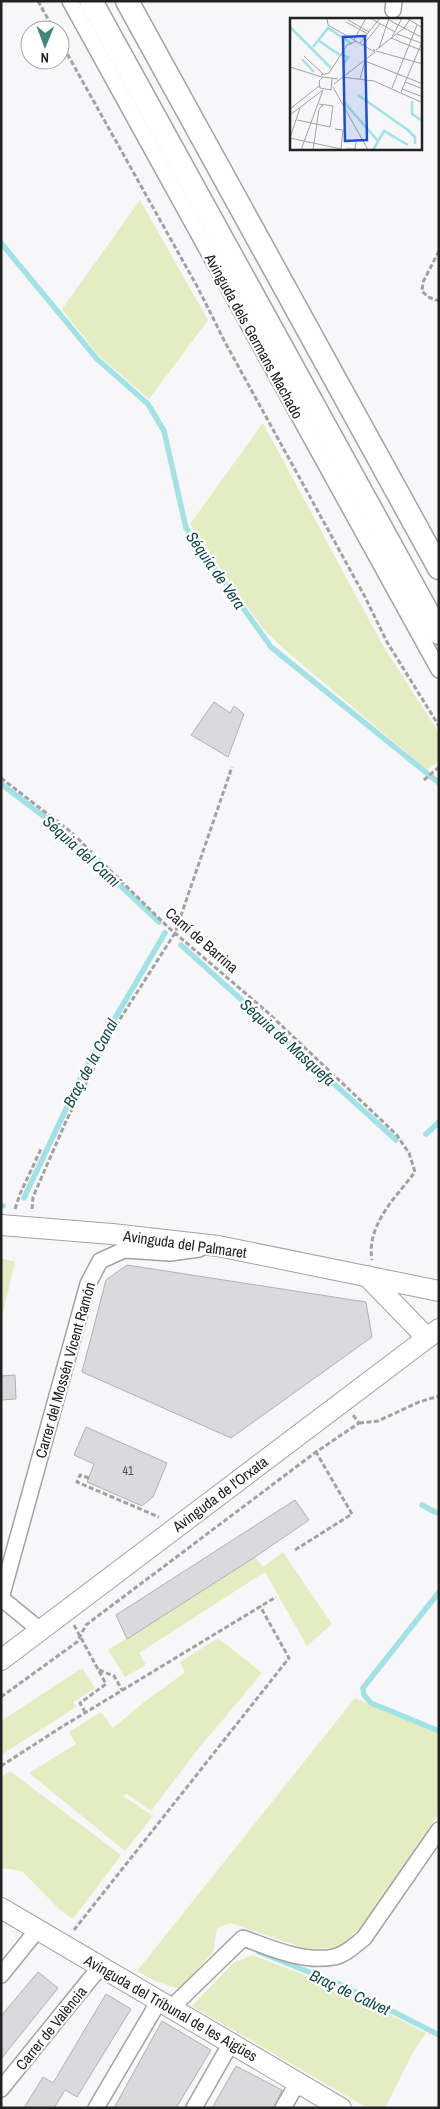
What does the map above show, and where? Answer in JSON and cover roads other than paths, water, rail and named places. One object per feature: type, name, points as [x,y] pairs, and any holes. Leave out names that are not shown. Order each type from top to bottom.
[{"type":"main road","name":"Avinguda dels Germans Machado","points":[[90,1],[439,633]]},
{"type":"main road","points":[[127,1],[439,568]]},
{"type":"main road","name":"Avinguda del Palmaret","points":[[6,1226],[112,1234],[218,1246],[439,1291]]},
{"type":"main road","points":[[367,1276],[433,1333]]},
{"type":"main road","name":"Avinguda de l'Orxata","points":[[1,1660],[433,1333]]},
{"type":"main road","name":"Avinguda del Tribunal de les Aigües","points":[[1,1908],[342,2108]]},
{"type":"street","name":"Avinguda dels Germans Machado","points":[[70,1],[439,670]]},
{"type":"street","name":"Carrer del Mossén Vicent Ramón","points":[[1,1598],[88,1284],[100,1261],[124,1250],[170,1253],[218,1246]]},
{"type":"street","points":[[1,1598],[40,1630]]},
{"type":"street","points":[[96,2108],[165,2005],[243,1938],[286,1954],[317,1958],[335,1957],[349,1950],[364,1938],[439,1830]]},
{"type":"street","points":[[1,1975],[38,1929]]},
{"type":"street","name":"Carrer de València","points":[[1,2090],[100,1967]]},
{"type":"street","points":[[194,2108],[231,2043]]},
{"type":"street","points":[[283,2108],[298,2082]]},
{"type":"waterway","name":"Séquia de Vera","points":[[1,243],[97,359],[148,404],[164,431],[186,528],[271,647],[439,783]]},
{"type":"waterway","name":"Séquia del Camí","points":[[1,784],[58,827],[159,922]]},
{"type":"waterway","name":"Braç de la Canal","points":[[24,1198],[84,1071],[165,933]]},
{"type":"waterway","name":"Séquia de Masquefa","points":[[181,945],[396,1140]]},
{"type":"waterway","name":"Séquia de Masquefa","points":[[426,1134],[439,1122]]},
{"type":"waterway","points":[[422,1505],[439,1514]]},
{"type":"waterway","points":[[439,1592],[363,1688],[364,1695],[371,1703],[439,1731]]},
{"type":"waterway","name":"Braç de Calvet","points":[[259,1952],[339,1984],[439,2035]]}]
